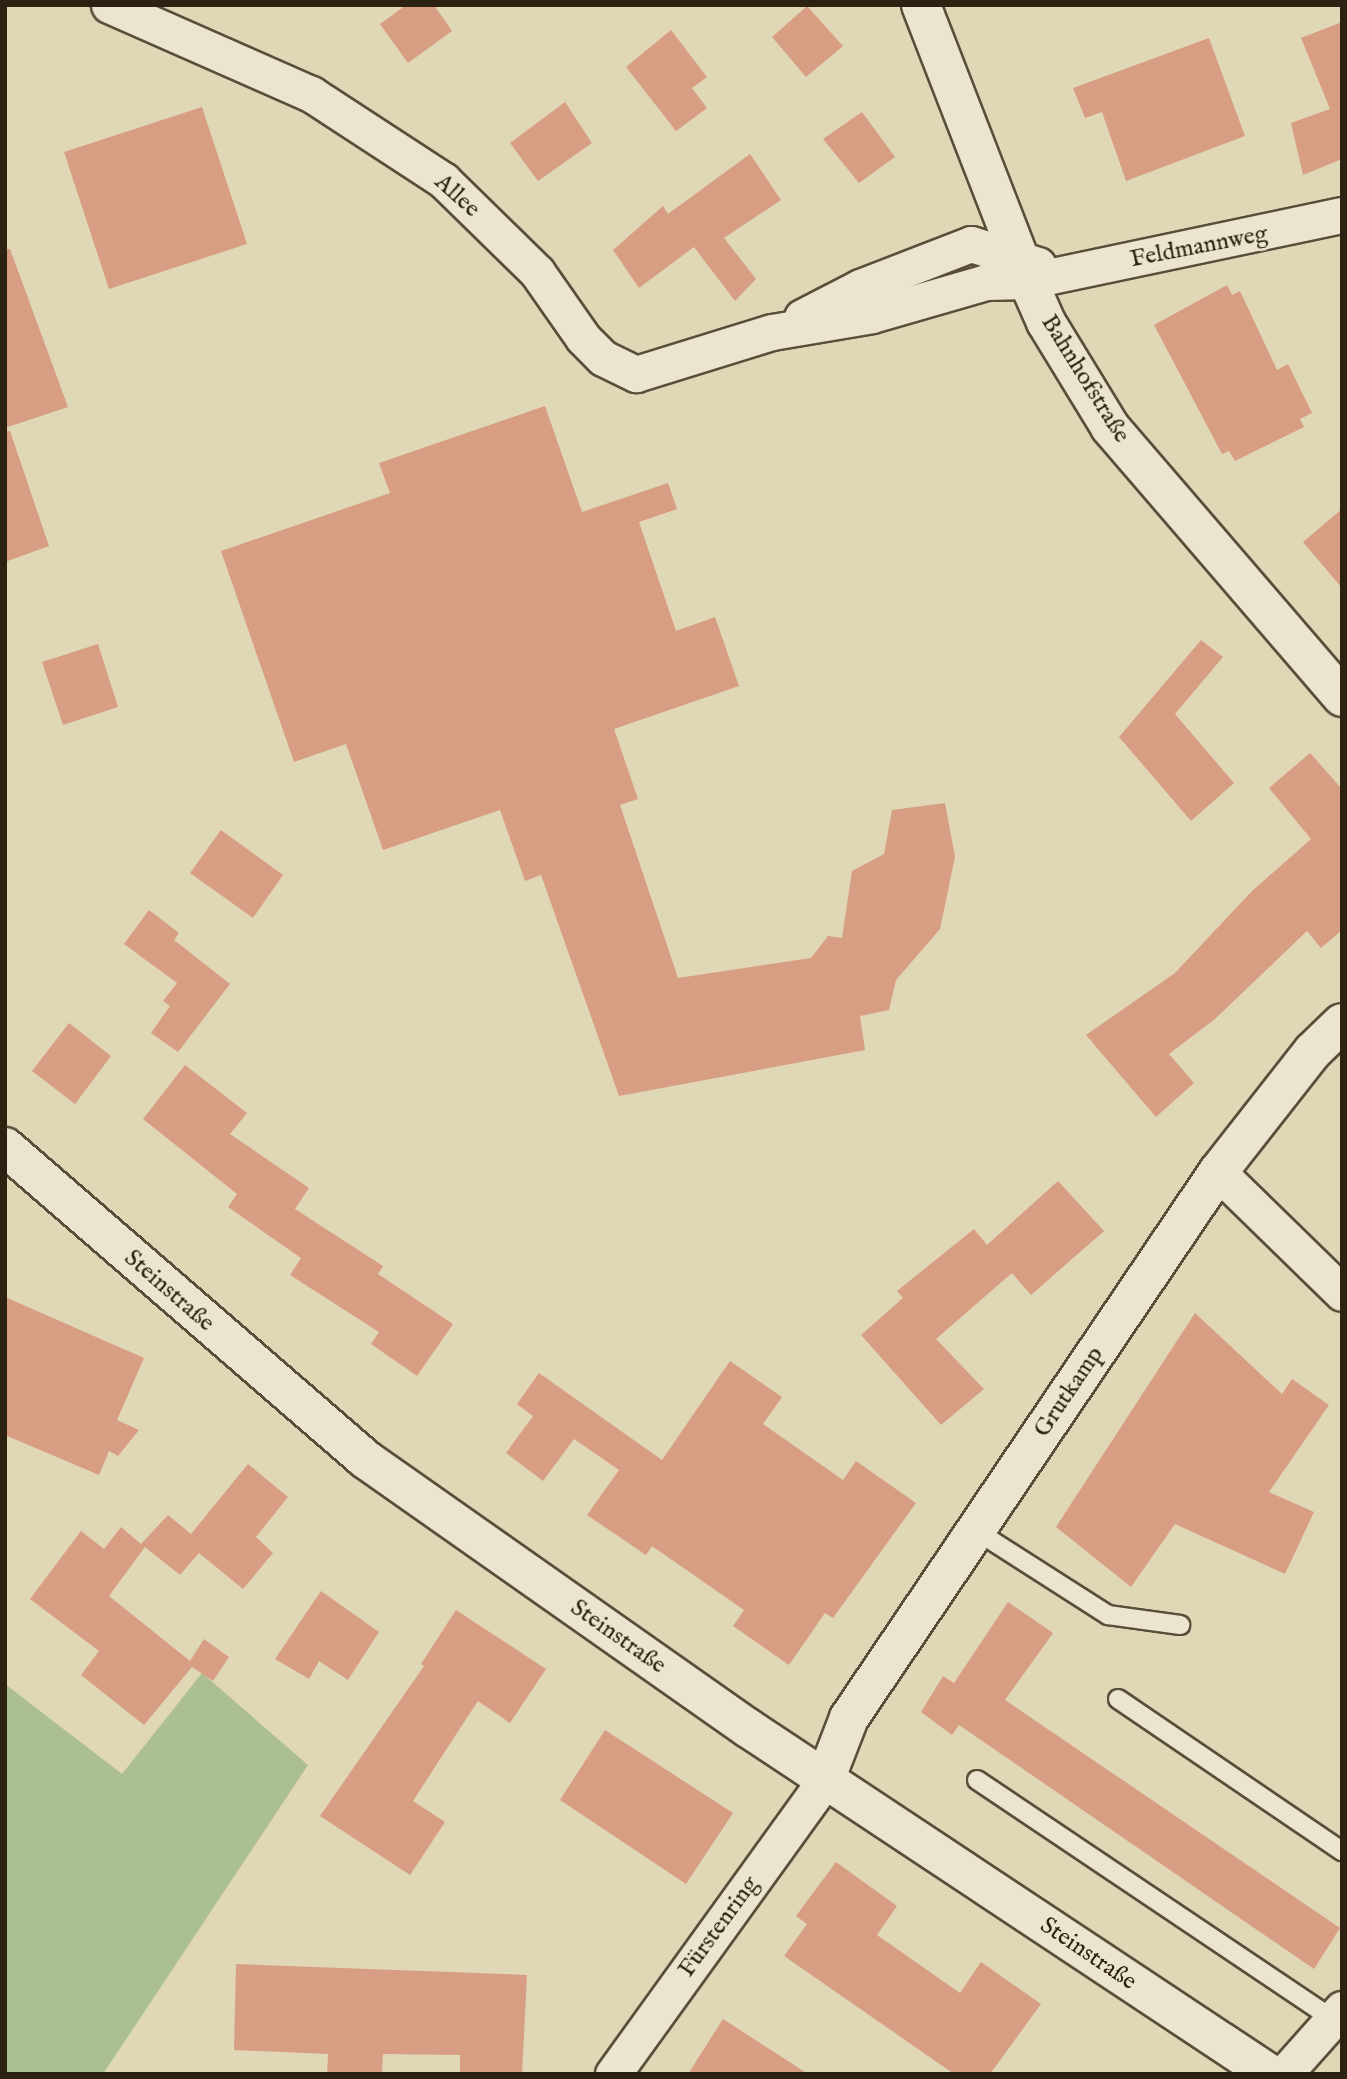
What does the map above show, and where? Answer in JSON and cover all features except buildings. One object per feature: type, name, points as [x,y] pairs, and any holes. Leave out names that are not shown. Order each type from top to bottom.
[{"type":"street","name":"Allee","points":[[109,5],[311,94],[443,180],[537,272],[583,338],[603,358],[636,374],[772,332],[872,315],[1033,270]]},
{"type":"street","name":"Bahnhofstraße","points":[[921,5],[1033,270],[1046,322],[1110,427],[1342,697]]},
{"type":"street","name":"Feldmannweg","points":[[1033,270],[1122,263],[1342,215]]},
{"type":"street","name":"Grutkamp","points":[[825,1780],[849,1718],[1217,1172],[1313,1051],[1342,1023]]},
{"type":"street","name":"Steinstraße","points":[[5,1147],[365,1458],[825,1780],[1270,2074]]},
{"type":"street","points":[[1217,1172],[1342,1293]]},
{"type":"street","name":"Fürstenring","points":[[613,2074],[825,1780]]},
{"type":"street","points":[[1284,2074],[1337,2014]]},
{"type":"lane","points":[[975,1530],[1108,1615],[1180,1625]]},
{"type":"lane","points":[[1118,1699],[1342,1851]]},
{"type":"lane","points":[[977,1780],[1337,2014]]},
{"type":"green space","points":[[202,1673],[308,1765],[103,2074],[5,2074],[5,1684],[122,1774]]}]
